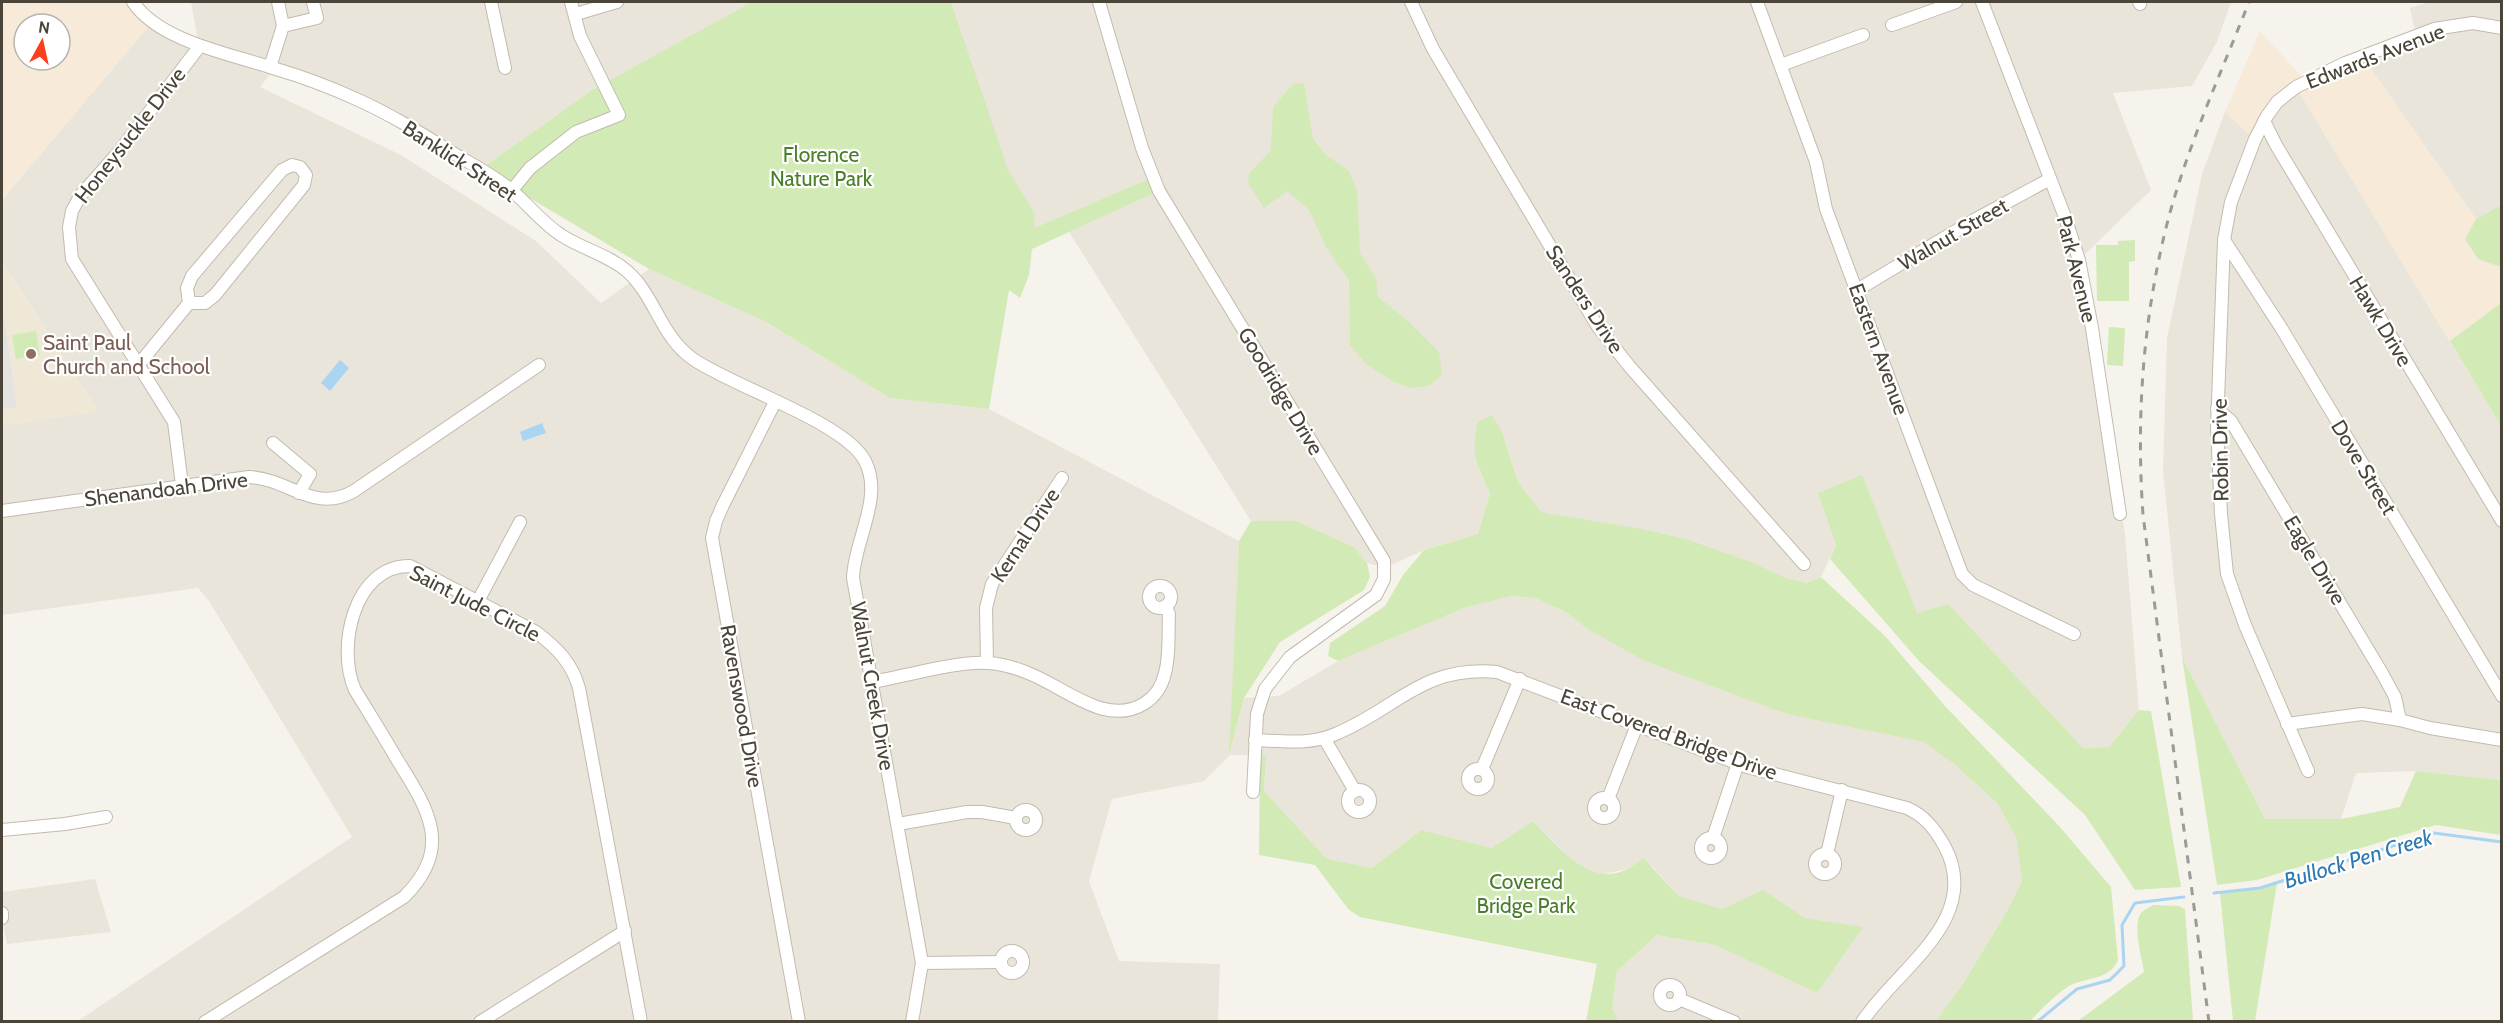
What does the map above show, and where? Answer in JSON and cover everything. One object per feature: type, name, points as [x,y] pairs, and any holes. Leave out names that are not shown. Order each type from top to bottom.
[{"type":"street","name":"Banklick Street","points":[[133,2],[153,21],[199,46],[318,83],[386,114],[481,169],[512,190],[545,224],[563,237],[601,254],[629,273],[668,334],[693,359],[775,402]]},
{"type":"street","points":[[270,67],[283,26],[278,2]]},
{"type":"street","points":[[283,26],[317,18],[313,2]]},
{"type":"street","points":[[491,2],[505,68]]},
{"type":"street","points":[[512,190],[530,168],[576,132],[620,115],[590,60],[580,36],[571,2]]},
{"type":"street","points":[[576,14],[617,2]]},
{"type":"street","name":"Goodridge Drive","points":[[1100,2],[1142,148],[1159,191],[1384,561],[1384,579],[1376,595],[1290,657],[1265,689],[1260,705],[1255,740],[1253,792]]},
{"type":"street","name":"Sanders Drive","points":[[1411,2],[1433,49],[1598,327],[1630,367],[1804,564]]},
{"type":"street","name":"Eastern Avenue","points":[[1757,2],[1816,162],[1826,209],[1962,574],[1973,585],[2074,634]]},
{"type":"street","points":[[1892,25],[1956,2]]},
{"type":"street","name":"Park Avenue","points":[[1982,2],[2079,260],[2092,328],[2120,514]]},
{"type":"street","name":"Edwards Avenue","points":[[2264,121],[2277,102],[2296,87],[2345,63],[2434,29],[2473,23],[2502,28]]},
{"type":"street","points":[[1781,65],[1863,35]]},
{"type":"street","name":"Honeysuckle Drive","points":[[182,485],[174,422],[72,260],[69,227],[72,211],[80,196],[118,153],[199,46]]},
{"type":"street","name":"Robin Drive","points":[[2264,121],[2231,202],[2224,240],[2217,409],[2221,514],[2228,574],[2245,625],[2308,771]]},
{"type":"street","name":"Hawk Drive","points":[[2264,121],[2293,174],[2502,521]]},
{"type":"street","points":[[139,364],[189,303],[188,288],[192,276],[282,170],[292,165],[300,167],[306,175],[304,185],[215,295],[205,303],[189,303]]},
{"type":"street","name":"Walnut Street","points":[[1857,290],[1976,219],[2050,179]]},
{"type":"street","name":"Dove Street","points":[[2224,240],[2280,326],[2502,696]]},
{"type":"street","name":"Shenandoah Drive","points":[[2,511],[182,485],[258,478],[274,481],[300,493],[332,501],[344,497],[539,365]]},
{"type":"street","name":"Walnut Creek Drive","points":[[775,402],[847,440],[865,460],[870,474],[870,504],[854,561],[854,578],[922,963],[912,1022]]},
{"type":"street","name":"Ravenswood Drive","points":[[775,402],[723,505],[712,538],[799,1022]]},
{"type":"street","name":"Eagle Drive","points":[[2217,409],[2231,421],[2382,673],[2395,697],[2400,720]]},
{"type":"street","points":[[273,443],[310,474],[300,493]]},
{"type":"street","name":"Kernal Drive","points":[[987,663],[987,608],[992,584],[1062,478]]},
{"type":"street","points":[[478,601],[520,522]]},
{"type":"street","name":"Saint Jude Circle","points":[[205,1022],[395,903],[404,897],[419,880],[429,856],[431,825],[426,806],[351,682],[347,657],[349,627],[354,611],[375,580],[390,569],[399,566],[410,566],[536,633],[562,654],[576,677],[641,1022]]},
{"type":"street","points":[[872,682],[961,665],[987,663],[1029,673],[1100,708],[1113,712],[1126,711],[1151,699],[1160,688],[1165,674],[1169,615],[1165,606]]},
{"type":"street","name":"East Covered Bridge Drive","points":[[1255,740],[1293,742],[1324,738],[1346,729],[1434,679],[1453,672],[1476,670],[1497,672],[1738,763],[1900,805],[1916,812],[1928,822],[1948,853],[1954,895],[1948,916],[1937,934],[1862,1022]]},
{"type":"street","points":[[1482,769],[1520,679]]},
{"type":"street","points":[[2288,724],[2352,714],[2400,720],[2430,728],[2502,740]]},
{"type":"street","points":[[1608,799],[1637,725]]},
{"type":"street","points":[[1324,738],[1355,791]]},
{"type":"street","points":[[1713,838],[1738,763]]},
{"type":"street","points":[[1827,854],[1842,790]]},
{"type":"street","points":[[898,824],[967,812],[982,812],[1016,818]]},
{"type":"street","points":[[2,830],[65,824],[106,817]]},
{"type":"street","points":[[2,913],[2,918]]},
{"type":"street","points":[[480,1022],[625,931]]},
{"type":"street","points":[[922,963],[1001,962]]},
{"type":"street","points":[[1679,999],[1734,1022]]},
{"type":"shaded area","points":[[2,2],[133,2],[153,21],[2,200]]},
{"type":"shaded area","points":[[191,2],[753,2],[592,90],[481,169],[412,128],[275,68],[260,87],[401,155],[536,241],[601,303],[649,269],[766,322],[890,398],[989,409],[1239,541],[1230,751],[1244,698],[1279,696],[1338,661],[1464,608],[1511,596],[1535,598],[1564,611],[1586,628],[1787,714],[1924,741],[1954,764],[1997,803],[2016,837],[2022,881],[2007,911],[1964,982],[1936,1021],[1619,1021],[1612,1008],[1617,971],[1657,935],[1715,945],[1817,993],[1862,927],[1805,918],[1763,891],[1722,909],[1679,896],[1653,867],[1631,868],[1599,875],[1577,865],[1533,821],[1492,848],[1421,830],[1372,868],[1327,859],[1264,791],[1266,755],[1230,755],[1204,781],[1112,799],[1089,881],[1119,961],[1220,964],[1218,1021],[78,1021],[352,837],[209,601],[198,588],[2,615],[2,425],[98,411],[2,262],[2,200],[153,21],[199,46]]},
{"type":"shaded area","points":[[935,2],[2231,2],[2217,42],[2192,86],[2113,93],[2151,190],[2079,260],[2125,534],[2139,710],[2109,747],[2083,748],[1948,605],[1917,613],[1818,493],[1836,545],[1821,577],[1808,583],[1786,578],[1754,563],[1688,540],[1648,530],[1541,512],[1518,482],[1502,432],[1479,470],[1490,493],[1478,534],[1424,550],[1385,568],[1367,563],[1354,547],[1296,521],[1251,521],[1069,232],[1159,191],[1153,177],[1020,234]]},
{"type":"shaded area","points":[[2429,2],[2501,2],[2501,205],[2476,219],[2362,56],[2416,36],[2410,8]]},
{"type":"shaded area","points":[[2260,31],[2306,81],[2362,56],[2476,219],[2465,239],[2478,259],[2501,267],[2501,303],[2450,341],[2296,87],[2255,139],[2225,112]]},
{"type":"shaded area","points":[[2296,87],[2501,426],[2501,780],[2416,771],[2356,773],[2341,819],[2265,819],[2182,657],[2163,471],[2167,338],[2202,174],[2225,112],[2255,139]]},
{"type":"shaded area","name":"Saint Paul Church and School","points":[[2,262],[24,297],[98,411],[2,425]]},
{"type":"shaded area","points":[[2,305],[17,407],[2,409]]},
{"type":"shaded area","points":[[95,879],[111,932],[7,944],[2,918],[2,892]]},
{"type":"green space","name":"Florence Nature Park","points":[[752,2],[951,2],[1008,170],[1035,214],[1034,228],[1153,177],[1159,191],[1032,249],[1029,275],[1020,298],[1009,290],[989,409],[890,398],[766,322],[649,269],[481,169],[592,90]]},
{"type":"green space","points":[[1304,83],[1313,139],[1325,154],[1349,171],[1357,191],[1360,253],[1376,278],[1378,297],[1407,320],[1439,352],[1442,375],[1429,386],[1412,388],[1394,382],[1366,364],[1350,345],[1349,280],[1326,247],[1309,210],[1287,191],[1264,208],[1248,183],[1249,174],[1271,150],[1273,107],[1293,84]]},
{"type":"green space","points":[[2501,205],[2501,267],[2478,259],[2465,239],[2476,219]]},
{"type":"green space","points":[[2135,240],[2135,261],[2129,262],[2129,301],[2097,301],[2096,245],[2118,245],[2118,241]]},
{"type":"green space","points":[[2501,303],[2501,426],[2450,341]]},
{"type":"green space","points":[[2109,327],[2125,328],[2123,366],[2107,365]]},
{"type":"green space","points":[[36,331],[40,355],[16,359],[12,335]]},
{"type":"green space","points":[[1492,415],[1502,432],[1518,482],[1541,512],[1648,530],[1689,540],[1754,563],[1786,578],[1807,583],[1821,577],[1885,636],[1945,706],[2060,827],[2111,887],[2118,960],[2114,966],[2103,975],[2069,986],[2030,1021],[1936,1021],[1964,982],[2007,911],[2022,881],[2016,837],[1997,803],[1954,764],[1924,742],[1787,714],[1645,661],[1586,628],[1564,611],[1535,598],[1511,596],[1464,608],[1338,661],[1328,656],[1330,643],[1385,606],[1403,575],[1424,550],[1478,534],[1490,493],[1476,459],[1476,433],[1478,422]]},
{"type":"green space","points":[[1862,475],[1917,613],[1948,604],[2083,748],[2109,747],[2139,710],[2151,711],[2181,887],[2135,890],[2085,815],[1919,661],[1830,559],[1836,545],[1818,493]]},
{"type":"green space","points":[[1251,521],[1296,521],[1354,547],[1367,563],[1370,577],[1364,590],[1280,642],[1244,698],[1229,755],[1239,541]]},
{"type":"green space","points":[[2182,657],[2265,819],[2341,819],[2400,807],[2416,771],[2501,780],[2501,835],[2436,825],[2257,880],[2217,885]]},
{"type":"green space","name":"Covered Bridge Park","points":[[1260,755],[1266,755],[1264,791],[1327,859],[1372,868],[1421,830],[1492,848],[1533,821],[1570,857],[1583,867],[1597,872],[1611,874],[1627,869],[1643,858],[1679,896],[1722,909],[1763,890],[1805,918],[1863,927],[1817,993],[1715,945],[1657,935],[1617,971],[1612,1008],[1619,1021],[1586,1021],[1597,964],[1360,917],[1349,910],[1315,865],[1259,855]]},
{"type":"green space","points":[[2277,883],[2255,1021],[2233,1021],[2220,893],[2260,888]]},
{"type":"green space","points":[[2153,905],[2179,906],[2185,909],[2193,1021],[2078,1021],[2144,972],[2137,926],[2141,913]]},
{"type":"water","points":[[340,360],[349,368],[330,391],[321,383]]},
{"type":"water","points":[[542,423],[546,433],[523,441],[520,432]]},
{"type":"waterway","name":"Bullock Pen Creek","points":[[2214,893],[2260,888],[2434,833],[2502,842]]},
{"type":"waterway","points":[[2037,1022],[2077,989],[2110,980],[2124,966],[2122,925],[2135,903],[2184,897]]},
{"type":"railway","points":[[2209,1022],[2143,515],[2141,403],[2147,330],[2159,256],[2168,220],[2195,137],[2249,2]]},
{"type":"place","name":"Saint Paul Church and School","points":[[31,354]]}]
